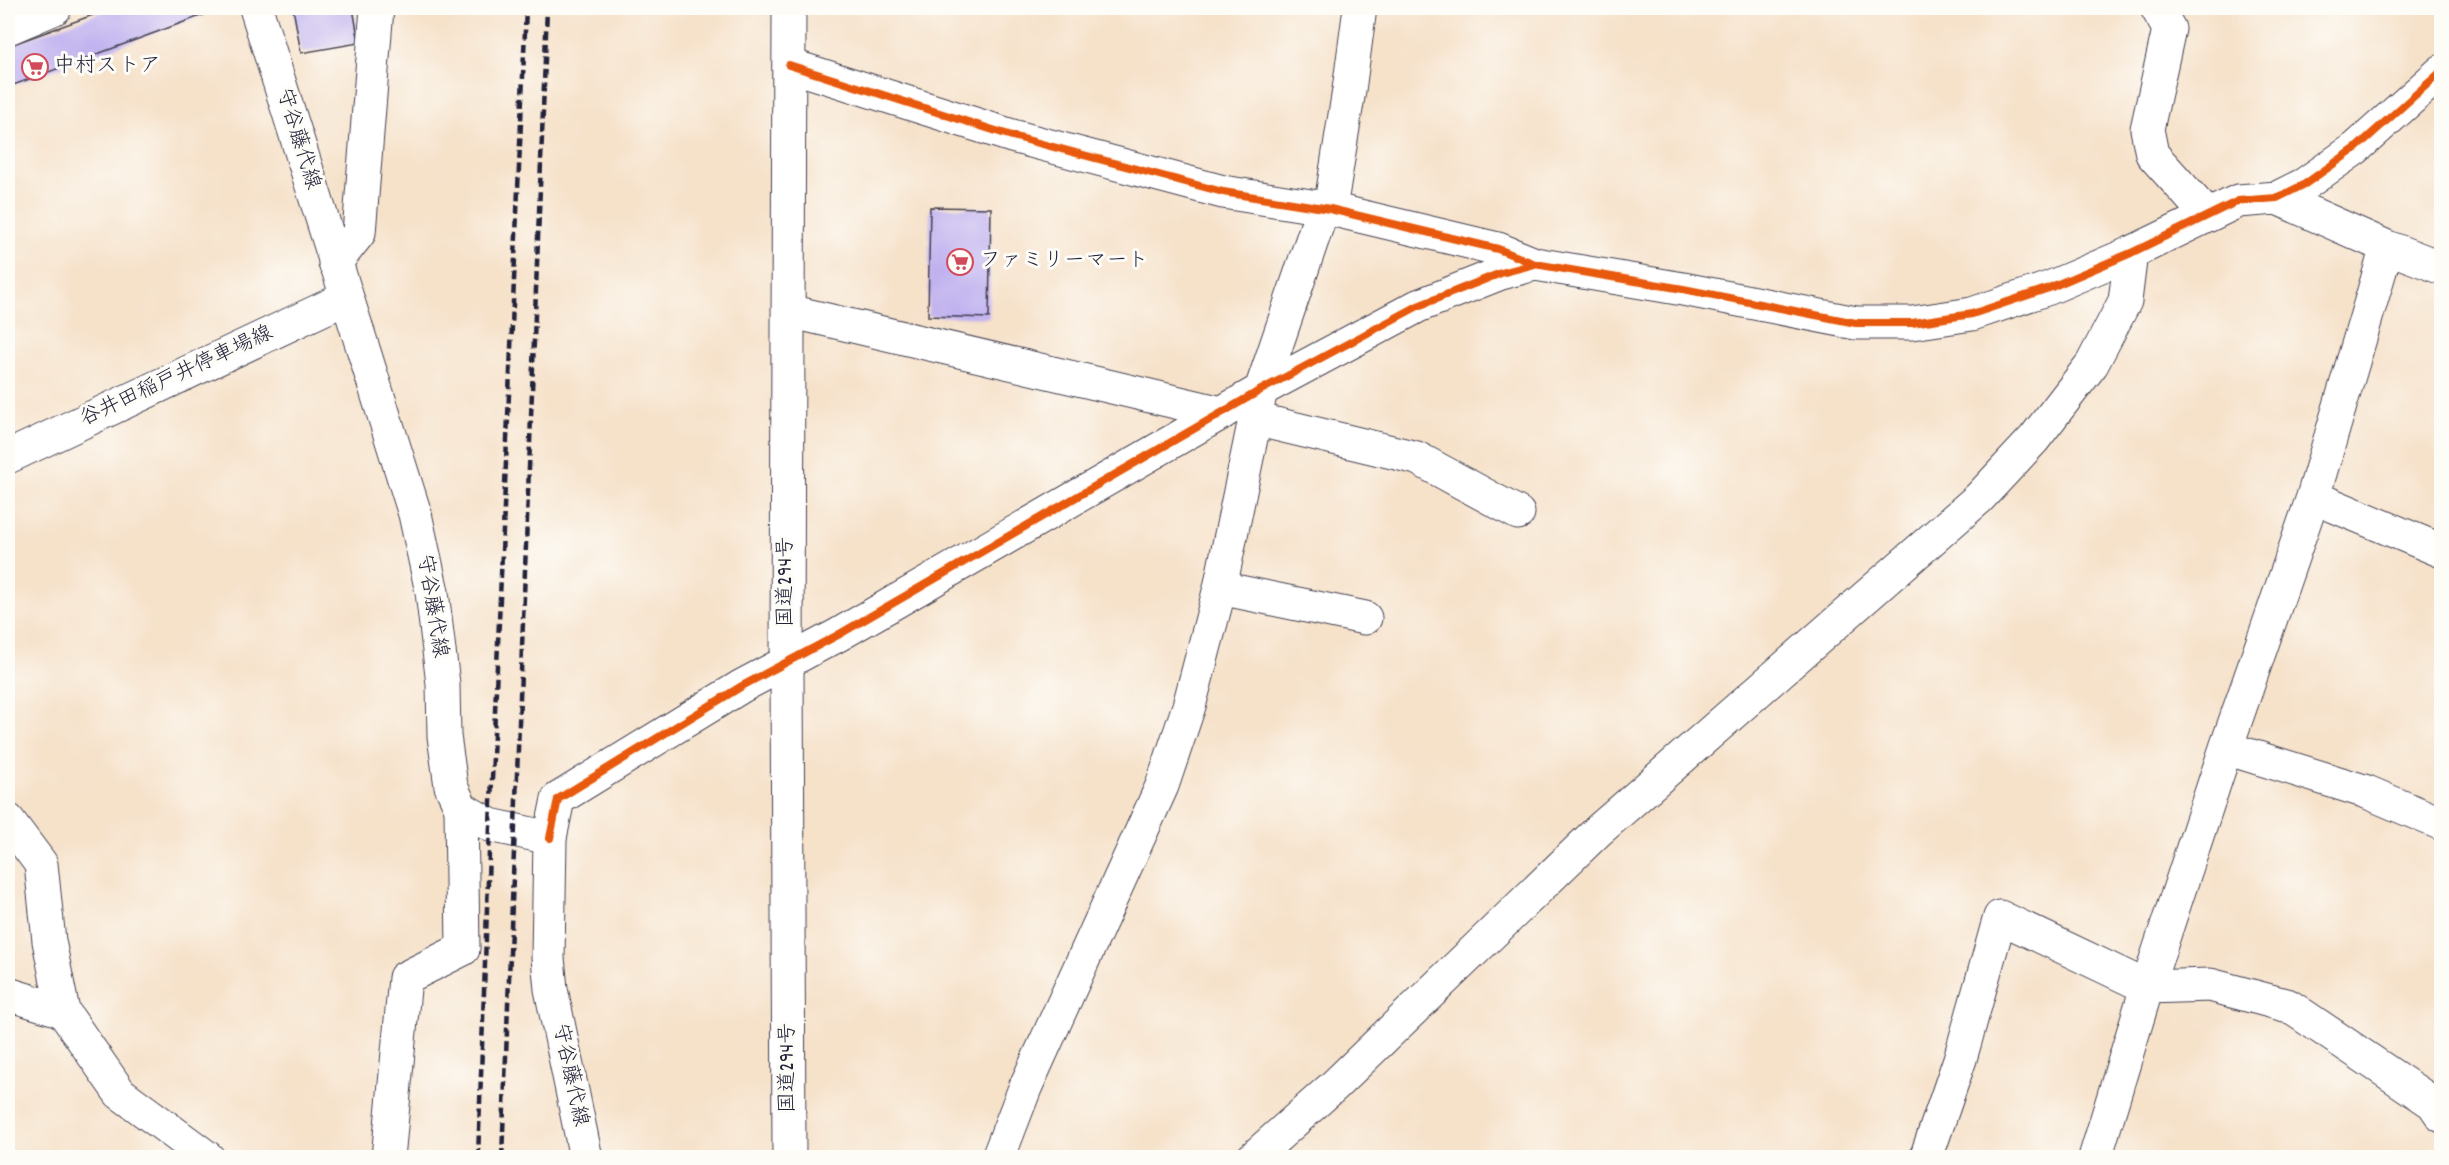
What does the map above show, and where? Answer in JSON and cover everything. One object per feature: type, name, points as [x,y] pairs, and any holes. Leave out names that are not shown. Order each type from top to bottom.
[{"type":"main road","points":[[8,28],[55,8]]},
{"type":"main road","name":"守谷藤代線","points":[[256,8],[415,514],[432,591],[443,684],[444,736],[451,786],[461,808]]},
{"type":"main road","points":[[335,264],[359,233],[377,8]]},
{"type":"main road","name":"国道294号","points":[[789,8],[787,661],[789,1158]]},
{"type":"main road","points":[[998,1158],[1030,1078],[1162,786],[1189,706],[1220,588],[1258,405],[1327,209],[1350,90],[1360,8]]},
{"type":"main road","points":[[2157,8],[2169,29],[2147,129],[2152,154],[2206,215]]},
{"type":"main road","points":[[789,66],[1012,136],[1223,192],[1327,209],[1498,249],[1535,264],[1683,289],[1856,324],[1912,323],[1972,314],[2049,288],[2131,253],[2238,201],[2277,198],[2305,184],[2355,148],[2442,71]]},
{"type":"main road","points":[[2277,198],[2387,247],[2442,268]]},
{"type":"main road","points":[[2095,1158],[2147,987],[2226,748],[2313,497],[2387,247]]},
{"type":"main road","points":[[1253,1158],[1335,1084],[1599,830],[1979,498],[2034,439],[2092,364],[2125,301],[2131,253]]},
{"type":"main road","name":"守谷藤代線","points":[[586,1158],[551,989],[548,958],[550,838],[558,800],[742,686],[838,635],[1222,413],[1258,405],[1418,306],[1501,273],[1535,264]]},
{"type":"main road","name":"谷井田稲戸井停車場線","points":[[8,456],[346,298]]},
{"type":"main road","points":[[789,311],[1222,413]]},
{"type":"main road","points":[[1258,405],[1417,458],[1518,513]]},
{"type":"main road","points":[[2313,497],[2442,551]]},
{"type":"main road","points":[[1220,588],[1365,618]]},
{"type":"main road","points":[[2226,748],[2367,792],[2442,824]]},
{"type":"main road","points":[[461,808],[490,825],[550,838]]},
{"type":"main road","points":[[388,1158],[405,978],[463,949],[461,808]]},
{"type":"main road","points":[[8,820],[41,864],[49,941],[63,1011],[120,1094],[208,1158]]},
{"type":"main road","points":[[1926,1158],[1960,1059],[2000,917],[2147,987],[2210,985],[2289,1006],[2433,1103],[2442,1116]]},
{"type":"main road","points":[[8,994],[63,1011]]},
{"type":"building","name":"中村ストア","points":[[112,8],[222,8],[8,87],[8,46]]},
{"type":"building","points":[[293,8],[353,8],[359,43],[301,53]]},
{"type":"building","name":"ファミリーマート","points":[[930,207],[991,208],[989,318],[928,316]]},
{"type":"railway","points":[[478,1158],[490,825],[526,8]]},
{"type":"railway","points":[[502,1158],[547,8]]},
{"type":"cycle path","points":[[789,65],[1012,136],[1223,192],[1330,209],[1498,249],[1535,264],[1683,289],[1856,323],[1912,323],[1972,314],[2049,288],[2131,253],[2238,201],[2277,198],[2305,184],[2356,148],[2442,71]]},
{"type":"cycle path","points":[[550,838],[558,799],[742,686],[838,635],[1261,390],[1418,306],[1501,273],[1535,264]]},
{"type":"place","name":"中村ストア","points":[[35,67]]},
{"type":"place","name":"ファミリーマート","points":[[960,262]]}]
